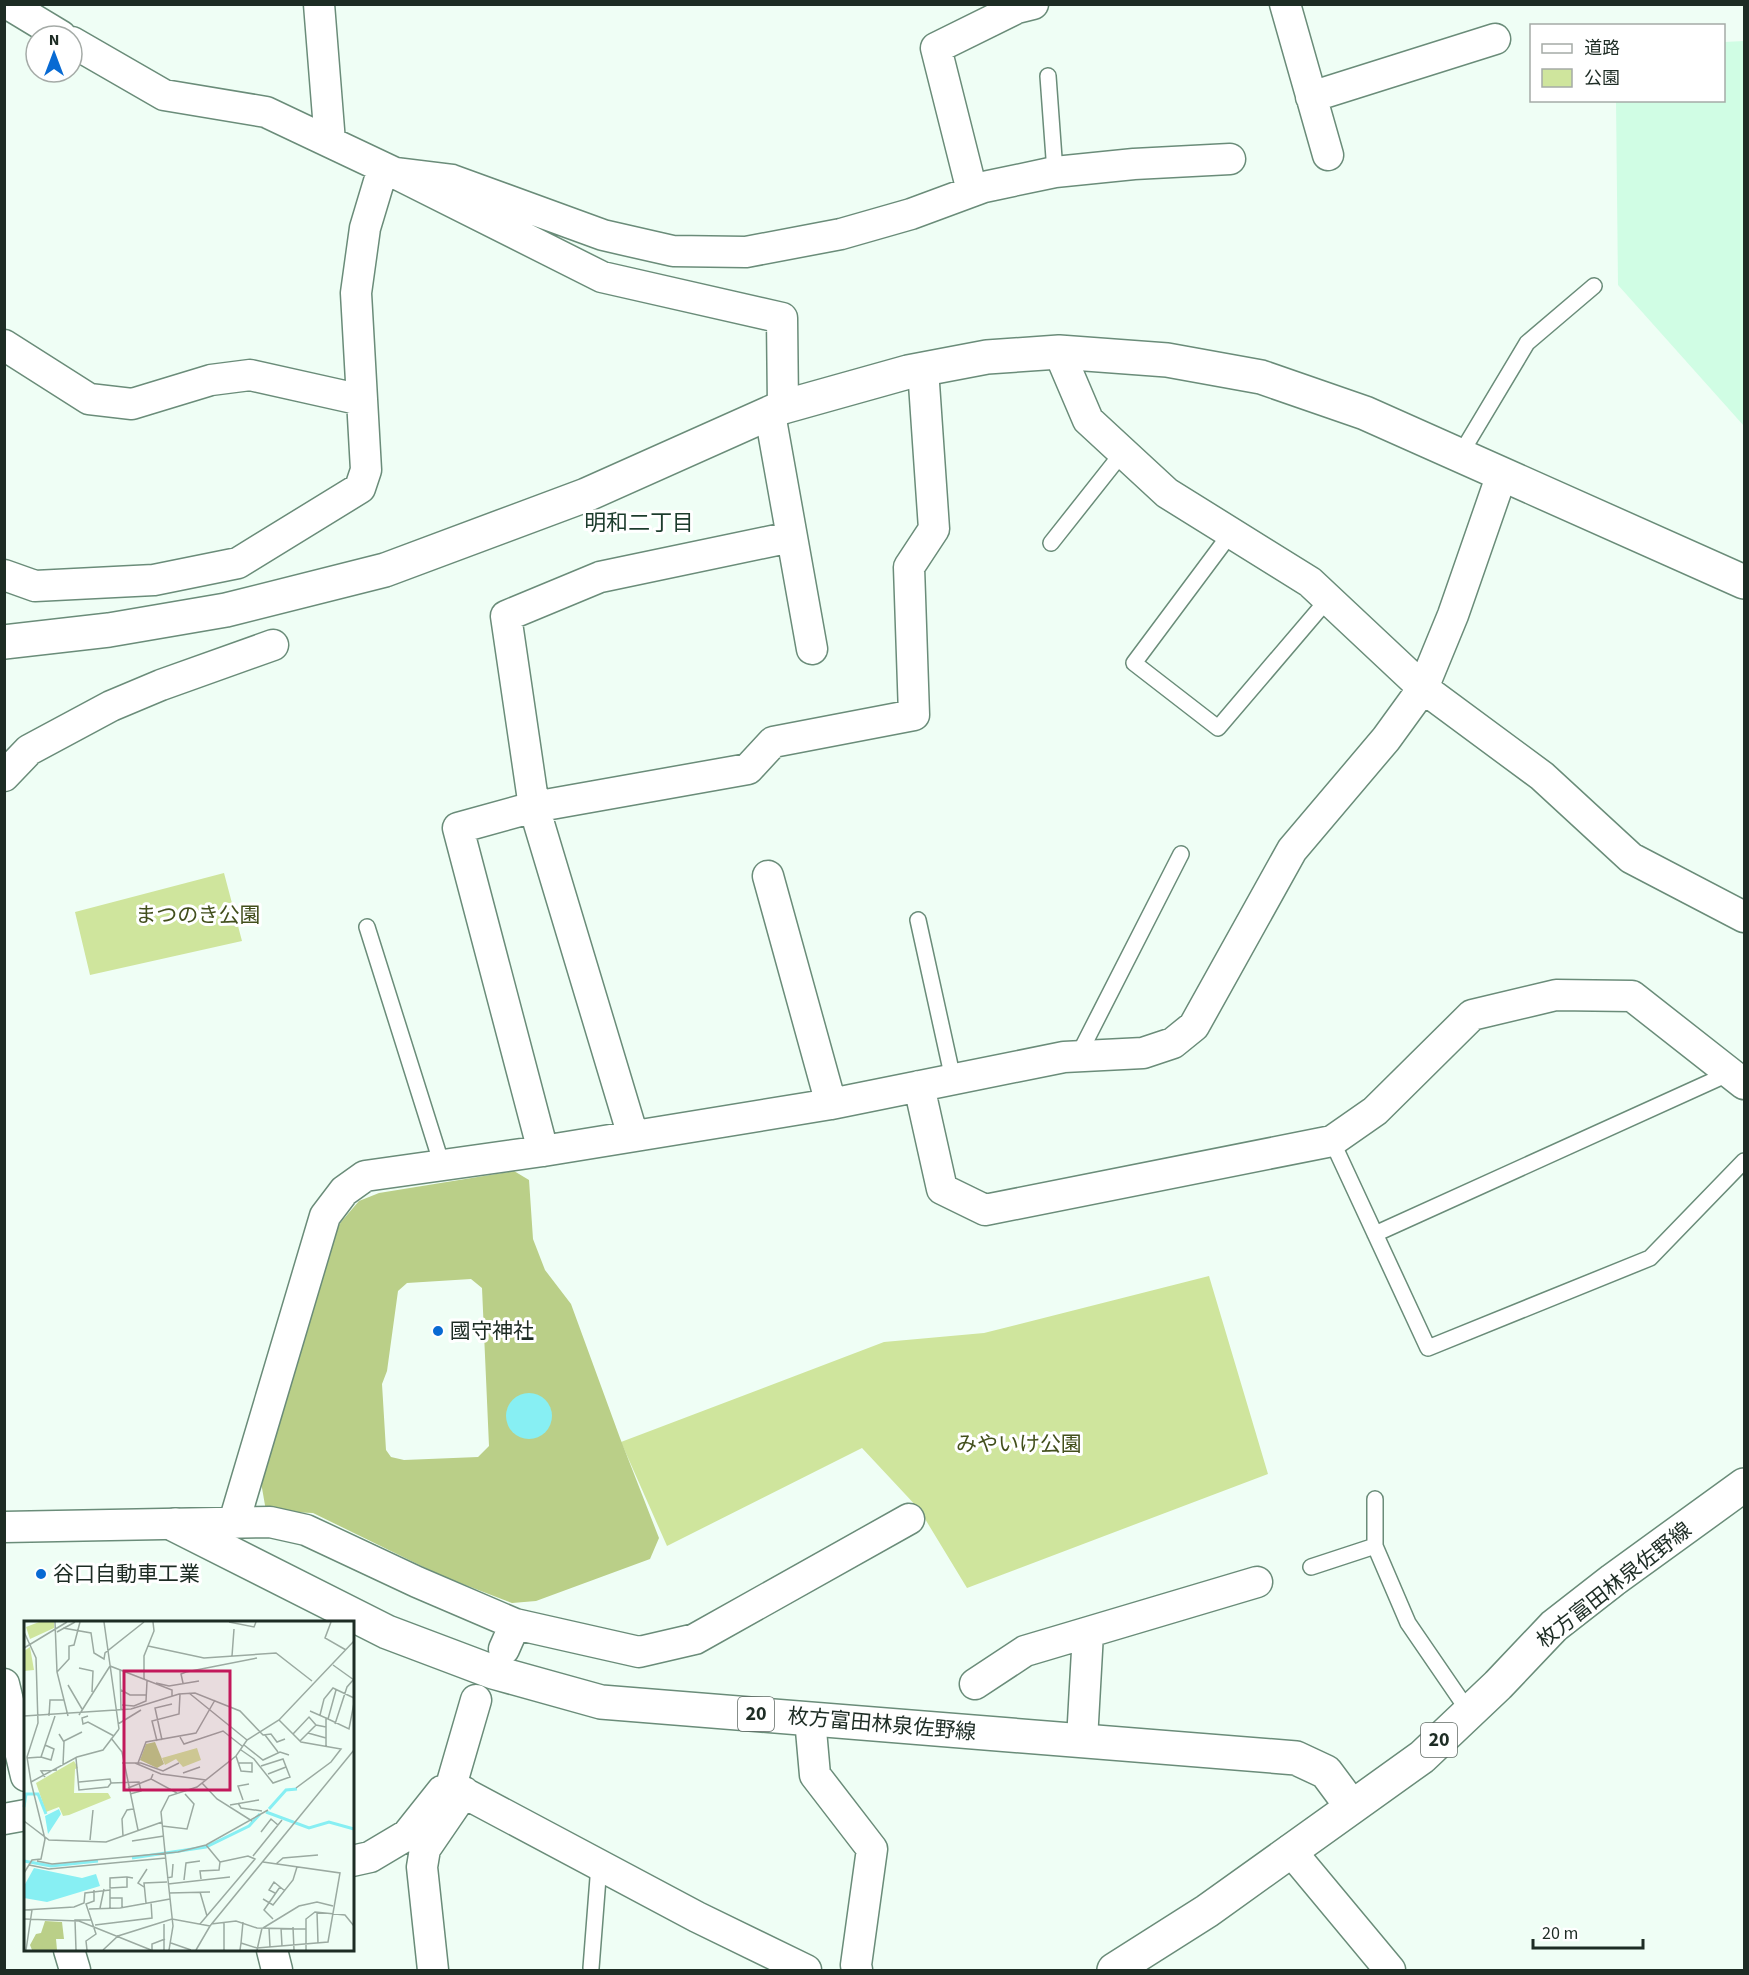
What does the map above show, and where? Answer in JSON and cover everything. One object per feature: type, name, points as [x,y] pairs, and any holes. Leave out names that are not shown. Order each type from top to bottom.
[{"type":"main road","points":[[4,642],[109,630],[226,610],[385,570],[586,495],[776,410],[908,372],[987,357],[1059,352],[1167,360],[1261,377],[1365,413],[1744,582]]},
{"type":"main road","name":"枚方富田林泉佐野線","points":[[1114,1971],[1207,1911],[1422,1757],[1554,1626],[1744,1485]]},
{"type":"main road","name":"枚方富田林泉佐野線","points":[[175,1525],[387,1632],[493,1672],[601,1702],[1296,1758],[1326,1772],[1352,1807]]},
{"type":"street","points":[[320,4],[330,142]]},
{"type":"street","points":[[972,191],[936,48],[1017,8],[1033,4]]},
{"type":"street","points":[[1285,4],[1328,155]]},
{"type":"street","points":[[14,6],[42,24]]},
{"type":"street","points":[[1311,97],[1495,39]]},
{"type":"street","points":[[84,49],[164,95],[266,112],[389,170],[602,277],[782,318],[776,410],[791,537],[812,649]]},
{"type":"street","points":[[389,170],[452,180],[603,235],[673,251],[746,252],[841,234],[911,214],[972,191],[1055,172],[1134,164],[1230,159]]},
{"type":"street","points":[[4,575],[35,586],[47,586],[154,580],[238,563],[360,488],[366,471],[356,293],[365,228],[389,170]]},
{"type":"street","points":[[4,345],[89,399],[132,404],[211,380],[250,375],[362,400]]},
{"type":"street","points":[[1059,352],[1088,420],[1167,494],[1310,582],[1423,688],[1542,776],[1631,858],[1744,916]]},
{"type":"street","points":[[543,1151],[458,828],[534,807],[748,769],[773,742],[914,715],[909,567],[934,529],[923,369]]},
{"type":"street","points":[[234,1522],[325,1216],[344,1191],[365,1176],[543,1151],[831,1104],[1064,1057],[1143,1053],[1173,1043],[1194,1026],[1292,850],[1386,740],[1423,688],[1453,615],[1502,474]]},
{"type":"street","points":[[633,1136],[534,807],[506,616],[600,577],[791,537]]},
{"type":"street","points":[[4,776],[29,750],[111,706],[161,685],[273,645]]},
{"type":"street","points":[[768,876],[831,1104]]},
{"type":"street","points":[[919,1086],[942,1189],[985,1210],[1332,1141],[1375,1112],[1472,1015],[1556,994],[1632,996],[1737,1078]]},
{"type":"street","points":[[4,1527],[270,1522],[306,1530],[417,1582],[509,1636],[639,1652],[695,1639],[909,1519]]},
{"type":"street","points":[[975,1684],[1025,1651],[1257,1582]]},
{"type":"street","points":[[1082,1740],[1088,1632]]},
{"type":"street","points":[[4,1684],[24,1768]]},
{"type":"street","points":[[433,1971],[422,1867],[425,1849],[457,1789],[476,1700]]},
{"type":"street","points":[[810,1719],[815,1775],[872,1849],[857,1971]]},
{"type":"street","points":[[354,1861],[370,1857],[407,1835],[441,1792],[457,1789],[697,1917],[806,1971]]},
{"type":"street","points":[[4,1819],[24,1815]]},
{"type":"street","points":[[1290,1850],[1390,1971]]},
{"type":"street","points":[[69,1951],[75,1971]]},
{"type":"street","points":[[272,1951],[277,1971]]},
{"type":"lane","points":[[1048,76],[1055,172]]},
{"type":"lane","points":[[1460,455],[1527,343],[1594,286]]},
{"type":"lane","points":[[1051,543],[1123,452]]},
{"type":"lane","points":[[1231,534],[1134,663],[1218,728],[1328,599]]},
{"type":"lane","points":[[1078,1056],[1181,854]]},
{"type":"lane","points":[[918,920],[953,1079]]},
{"type":"lane","points":[[367,927],[442,1165]]},
{"type":"lane","points":[[1375,1234],[1737,1078]]},
{"type":"lane","points":[[1332,1141],[1428,1348],[1650,1258],[1744,1161]]},
{"type":"lane","points":[[1375,1499],[1375,1546],[1408,1623],[1469,1712]]},
{"type":"lane","points":[[1311,1567],[1375,1546]]},
{"type":"lane","points":[[591,1968],[599,1865]]},
{"type":"shaded area","points":[[1744,41],[1744,426],[1618,285],[1616,102],[1725,102],[1725,42]]},
{"type":"green space","name":"まつのき公園","points":[[224,873],[242,941],[90,975],[75,912]]},
{"type":"green space","points":[[514,1171],[529,1180],[533,1239],[545,1270],[571,1304],[659,1538],[650,1559],[536,1601],[512,1603],[442,1576],[313,1513],[266,1511],[258,1465],[323,1251],[341,1222],[359,1201],[379,1193]],"holes":[[[471,1279],[482,1288],[489,1446],[478,1457],[404,1460],[391,1457],[386,1450],[382,1384],[387,1371],[398,1291],[407,1283]]]},
{"type":"green space","name":"みやいけ公園","points":[[1209,1276],[1268,1474],[967,1588],[919,1509],[862,1448],[667,1546],[621,1442],[884,1342],[984,1333]]},
{"type":"water","points":[[529,1393],[538,1394],[545,1400],[551,1407],[551,1425],[545,1432],[538,1438],[529,1439],[520,1438],[513,1432],[507,1425],[506,1416],[507,1407],[513,1400],[520,1394]]},
{"type":"place","name":"國守神社","points":[[438,1331]]},
{"type":"place","name":"谷口自動車工業","points":[[41,1574]]},
{"type":"district","name":"明和二丁目","points":[[639,523]]}]
